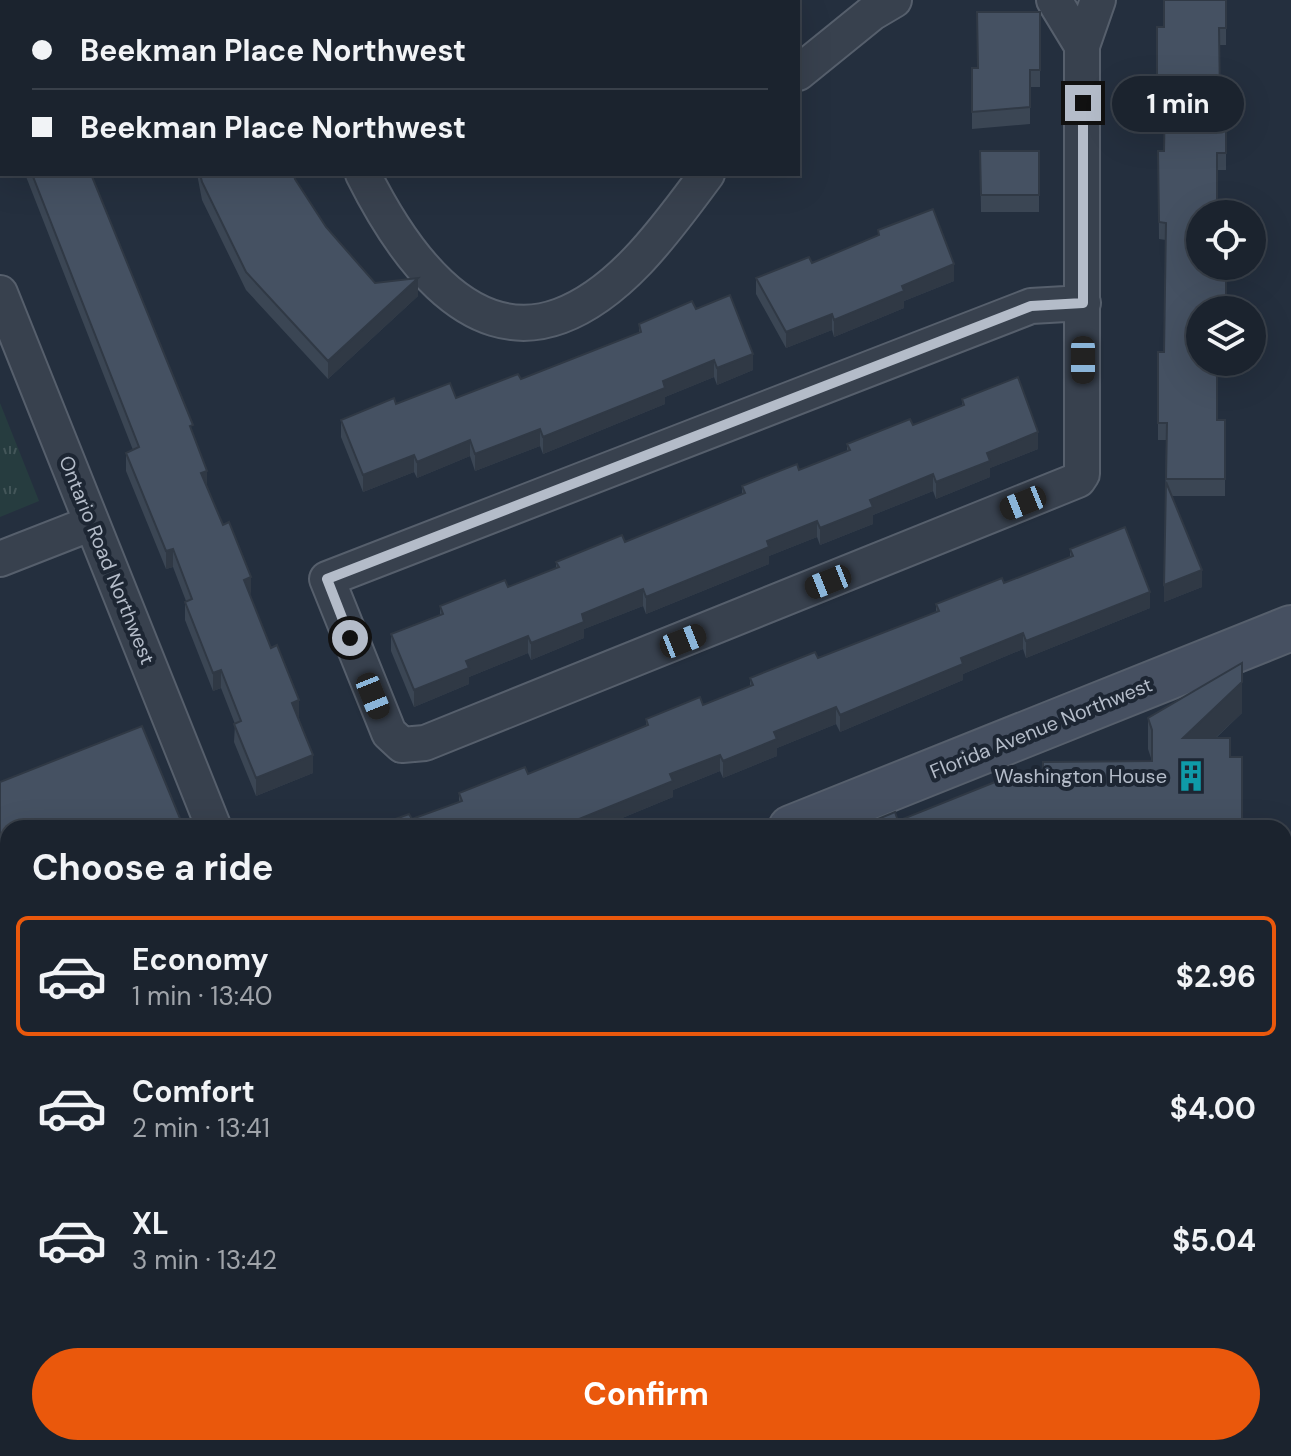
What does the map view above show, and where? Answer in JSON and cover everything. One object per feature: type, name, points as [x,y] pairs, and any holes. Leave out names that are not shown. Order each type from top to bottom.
[{"type":"main road","name":"Florida Avenue Northwest","points":[[811,820],[1291,628]]},
{"type":"street","points":[[800,71],[894,0]]},
{"type":"street","points":[[1054,0],[1082,46]]},
{"type":"street","points":[[1083,303],[1031,306],[327,579],[389,733],[402,745],[425,743],[1078,480],[1082,474],[1083,303],[1082,46],[1098,0]]},
{"type":"street","points":[[364,176],[412,253],[452,296],[489,317],[532,323],[562,316],[614,281],[647,248],[705,176]]},
{"type":"street","name":"Ontario Road Northwest","points":[[0,293],[211,820]]},
{"type":"street","points":[[0,559],[92,523]]},
{"type":"green space","points":[[0,403],[39,501],[0,517]]},
{"type":"building","points":[[1164,0],[1226,0],[1226,28],[1219,28],[1220,95],[1226,95],[1226,153],[1217,153],[1217,200],[1186,200],[1186,280],[1226,280],[1226,296],[1186,296],[1186,376],[1217,376],[1217,420],[1225,420],[1225,479],[1166,479],[1167,423],[1158,423],[1158,352],[1164,352],[1166,223],[1159,222],[1158,151],[1164,151],[1165,98],[1157,98],[1157,27],[1164,27]]},
{"type":"building","points":[[977,12],[1040,12],[1040,70],[1030,70],[1030,107],[972,112],[972,68],[978,68]]},
{"type":"building","points":[[980,151],[1039,151],[1039,195],[981,195]]},
{"type":"building","points":[[33,176],[92,176],[193,425],[190,426],[207,471],[201,473],[223,525],[229,522],[251,577],[244,580],[271,648],[277,645],[299,700],[292,703],[313,755],[256,778],[234,724],[241,721],[221,670],[213,673],[185,602],[192,599],[173,549],[166,551],[126,453],[139,447]]},
{"type":"building","points":[[200,176],[294,176],[326,227],[375,283],[418,278],[328,361],[246,272]]},
{"type":"building","points":[[933,209],[954,264],[902,286],[904,291],[834,320],[832,314],[786,332],[756,278],[809,257],[812,263],[879,235],[878,230]]},
{"type":"building","points":[[730,295],[753,354],[717,368],[714,360],[663,381],[665,388],[543,437],[540,429],[475,454],[470,440],[417,462],[414,455],[363,475],[341,420],[394,398],[396,404],[450,383],[456,398],[518,374],[521,379],[641,332],[639,324],[692,301],[696,309]]},
{"type":"building","points":[[1018,377],[1038,432],[987,453],[990,461],[936,482],[933,474],[870,500],[873,507],[820,528],[817,521],[767,541],[769,547],[646,597],[643,589],[582,614],[584,622],[531,643],[528,636],[466,661],[469,668],[414,690],[391,634],[443,614],[440,606],[505,580],[508,587],[559,567],[556,562],[622,535],[625,542],[745,493],[742,486],[797,464],[799,470],[850,450],[847,444],[910,419],[913,425],[964,405],[962,399]]},
{"type":"building","points":[[1166,482],[1202,570],[1164,585]]},
{"type":"building","points":[[1125,527],[1150,592],[1026,641],[1023,633],[961,658],[963,664],[840,715],[836,707],[774,732],[777,739],[723,761],[720,755],[670,774],[673,781],[577,820],[393,820],[409,814],[412,819],[462,801],[459,793],[525,767],[528,774],[648,725],[646,719],[700,697],[703,705],[753,685],[750,678],[815,652],[818,658],[939,611],[936,604],[1002,578],[1004,583],[1073,556],[1070,549]]},
{"type":"building","points":[[1242,663],[1242,682],[1183,738],[1230,738],[1230,757],[1242,757],[1242,820],[900,820],[1010,776],[1043,774],[1043,762],[1152,761],[1152,730],[1148,718]]},
{"type":"building","points":[[142,726],[181,820],[0,820],[0,782]]},
{"type":"building","points":[[895,812],[898,820],[876,820]]},
{"type":"place","name":"Washington House","points":[[1191,776]]},
{"type":"route","points":[[350,638],[327,579],[1031,306],[1083,303],[1083,103]]}]
